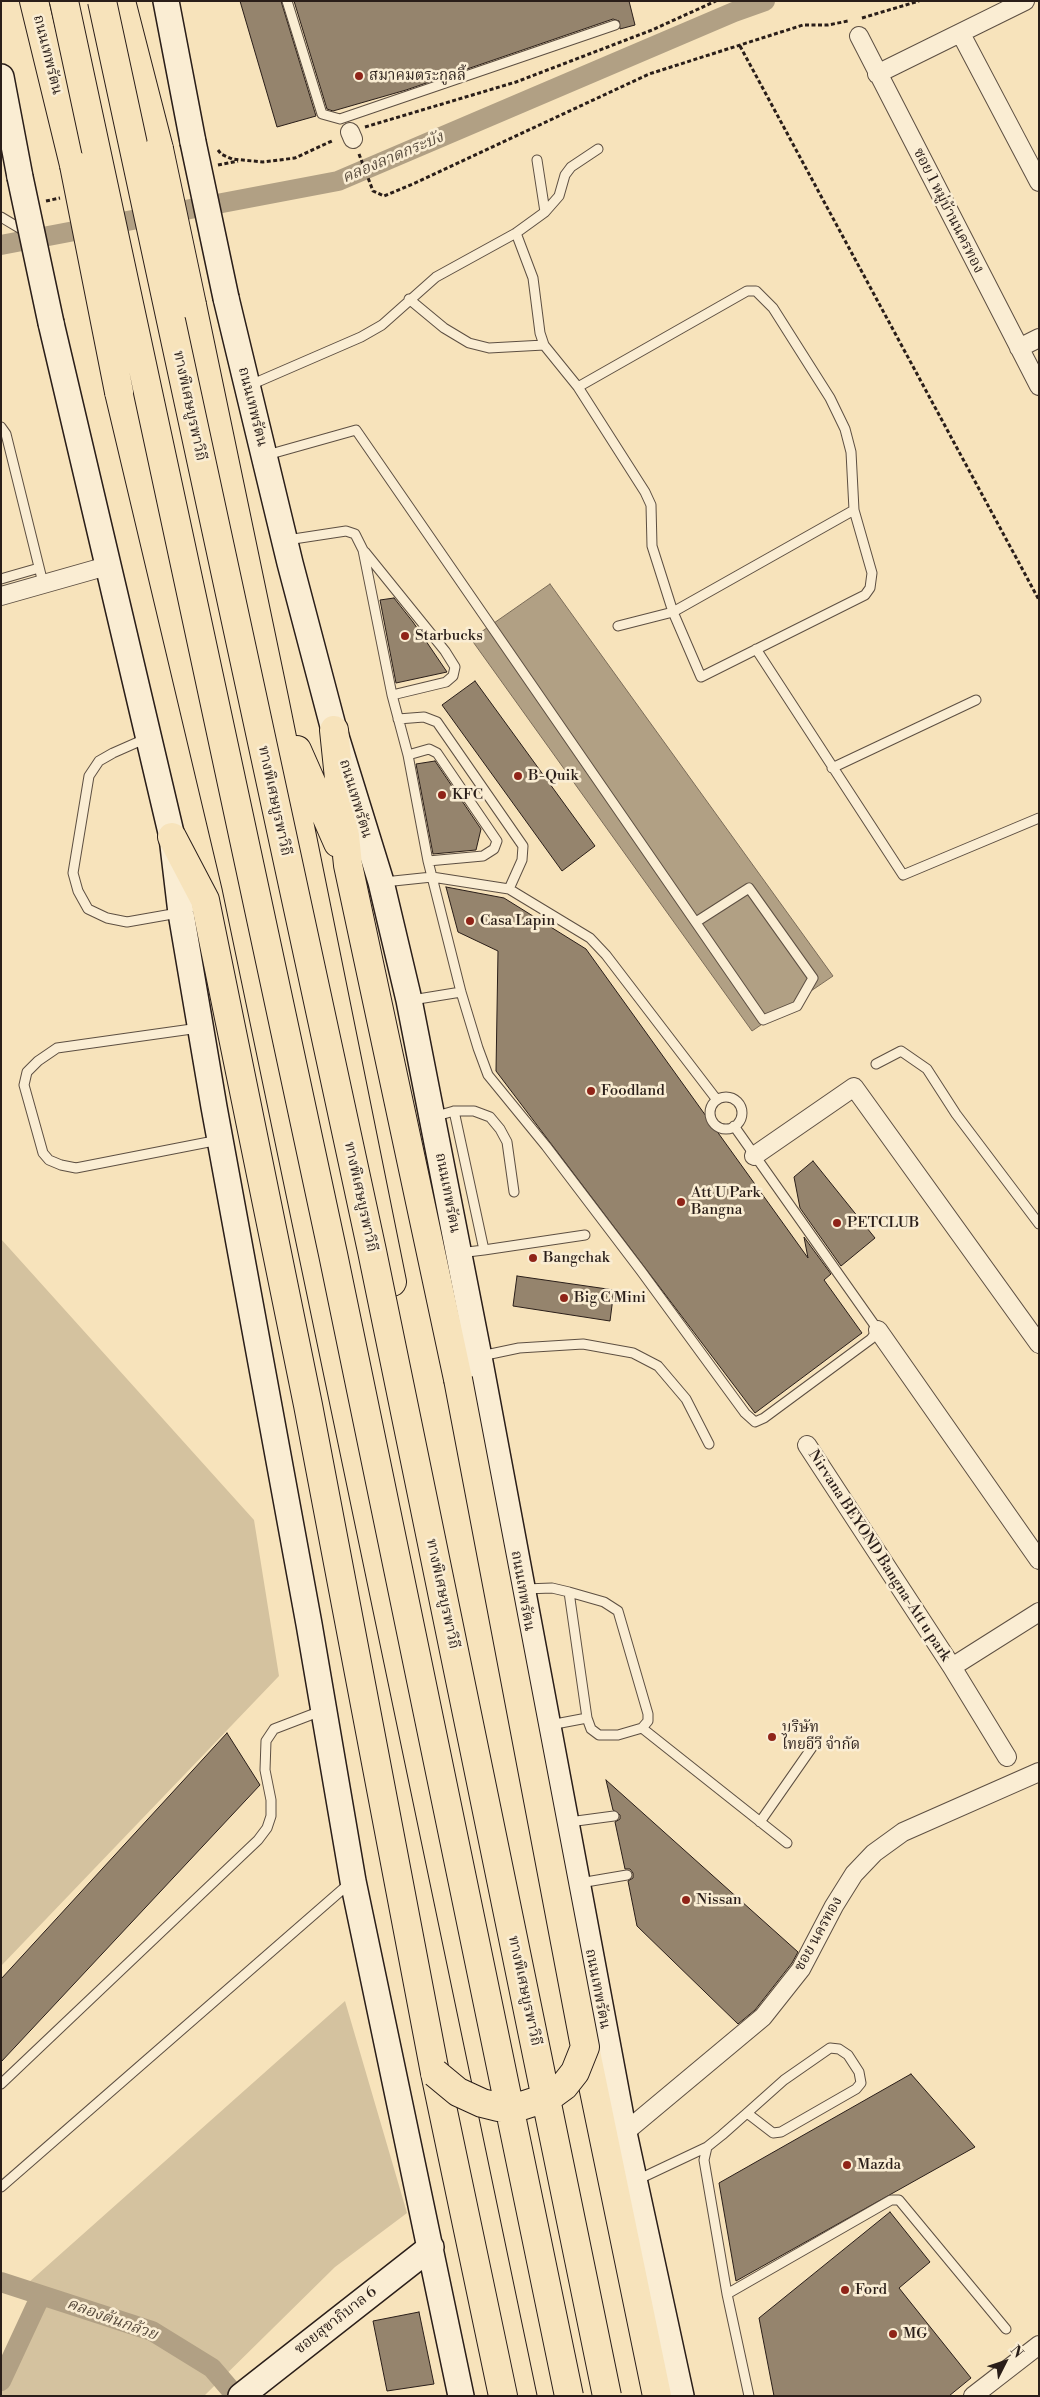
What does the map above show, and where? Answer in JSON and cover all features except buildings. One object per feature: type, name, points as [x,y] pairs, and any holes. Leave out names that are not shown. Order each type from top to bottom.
[{"type":"highway","name":"ถนนเทพรัตน","points":[[34,1],[74,165],[119,392],[236,885],[552,2396]]},
{"type":"highway","points":[[64,1],[333,1254],[569,2396]]},
{"type":"highway","name":"ทางพิเศษบูรพาวิถี","points":[[102,1],[372,1251],[607,2396]]},
{"type":"highway","points":[[121,1],[159,149],[276,703],[617,2396]]},
{"type":"highway","points":[[276,703],[348,865]]},
{"type":"highway","points":[[334,730],[348,865],[458,1378],[585,2048],[657,2396]]},
{"type":"highway","points":[[172,837],[205,900],[308,1405],[435,2073],[503,2396]]},
{"type":"highway","points":[[205,900],[236,885]]},
{"type":"highway","points":[[435,2073],[458,2092],[482,2103],[498,2107],[515,2108],[549,2097],[564,2086],[576,2072],[585,2048]]},
{"type":"main road","name":"ถนนเทพรัตน","points":[[166,1],[226,298],[284,541],[334,730],[381,882],[409,1000],[443,1114],[459,1254],[546,1725],[578,1883],[624,2133],[681,2396]]},
{"type":"main road","points":[[1,77],[51,323],[172,837],[181,913],[200,1028],[354,1881],[460,2396]]},
{"type":"main road","name":"ซอยสุขาภิบาล 6","points":[[246,2391],[430,2247]]},
{"type":"street","points":[[877,74],[1025,1]]},
{"type":"street","points":[[961,34],[1039,182]]},
{"type":"street","name":"ซอย 1 หมู่บ้านนครทอง","points":[[859,36],[1039,386]]},
{"type":"street","points":[[1019,348],[1039,338]]},
{"type":"street","points":[[1,596],[41,576],[107,566]]},
{"type":"street","points":[[754,1156],[854,1087],[1039,1344]]},
{"type":"street","points":[[878,1330],[1039,1560]]},
{"type":"street","name":"Nirvana BEYOND Bangna-Att u park","points":[[807,1444],[952,1667],[1007,1757]]},
{"type":"street","name":"Nirvana BEYOND Bangna-Att u park","points":[[952,1667],[1039,1612]]},
{"type":"street","name":"ซอย นครทอง","points":[[624,2133],[763,2017],[801,1969],[834,1906],[854,1874],[874,1853],[903,1832],[1039,1772]]},
{"type":"street","points":[[984,2392],[1039,2345]]},
{"type":"lane","points":[[287,1],[318,106],[322,114],[340,120],[615,25]]},
{"type":"lane","points":[[247,387],[361,337],[382,324],[436,277],[516,233],[545,212],[559,196],[565,175],[571,167],[598,148]]},
{"type":"lane","points":[[537,160],[545,212]]},
{"type":"lane","points":[[1,217],[33,237]]},
{"type":"lane","points":[[516,233],[533,278],[540,333],[544,345],[578,387],[645,492],[650,505],[652,546],[673,612],[701,677],[865,595],[870,588],[872,573],[854,510],[851,452],[845,429],[830,398],[773,308],[756,291],[747,291],[578,387]]},
{"type":"lane","points":[[409,299],[444,328],[469,343],[488,348],[544,345]]},
{"type":"lane","points":[[1,427],[6,434],[41,576],[1,579]]},
{"type":"lane","points":[[264,455],[356,430],[763,1020],[797,1006],[812,978],[749,888],[696,922]]},
{"type":"lane","points":[[618,626],[673,612],[854,510]]},
{"type":"lane","points":[[284,541],[346,531],[355,534],[363,550],[446,651],[455,667],[453,676],[446,682],[392,695]]},
{"type":"lane","points":[[363,550],[392,695],[408,755],[428,861],[462,992],[488,1075],[635,1263],[750,1419],[756,1422],[871,1340],[878,1330],[734,1126]]},
{"type":"lane","points":[[756,649],[903,875],[1039,818]]},
{"type":"lane","points":[[832,768],[976,700]]},
{"type":"lane","points":[[398,719],[424,717],[437,722],[523,846],[522,860],[509,889]]},
{"type":"lane","points":[[148,738],[106,757],[100,761],[89,776],[73,872],[78,891],[88,909],[107,918],[127,922],[181,913]]},
{"type":"lane","points":[[408,755],[429,749],[437,753],[497,841],[494,849],[483,856],[428,861]]},
{"type":"lane","points":[[381,882],[432,877],[509,889],[537,904],[597,944],[717,1100]]},
{"type":"lane","points":[[409,1000],[462,992]]},
{"type":"lane","points":[[200,1028],[57,1048],[38,1061],[27,1072],[24,1085],[43,1153],[50,1160],[61,1165],[76,1168],[220,1140]]},
{"type":"lane","points":[[876,1064],[901,1052],[927,1069],[956,1114],[1037,1218]]},
{"type":"lane","points":[[728,1097],[738,1103],[741,1112],[740,1118],[734,1126],[729,1128],[719,1127],[712,1121],[710,1111],[717,1100],[728,1097]]},
{"type":"lane","points":[[484,1250],[443,1114],[474,1111],[490,1117],[500,1129],[507,1142],[514,1192]]},
{"type":"lane","points":[[459,1254],[585,1235]]},
{"type":"lane","points":[[478,1356],[518,1348],[583,1344],[633,1353],[658,1366],[686,1399],[709,1444]]},
{"type":"lane","points":[[521,1589],[552,1588],[569,1592],[604,1602],[618,1611],[648,1714],[648,1721],[642,1728],[618,1735],[599,1735],[591,1729],[587,1718],[569,1592]]},
{"type":"lane","points":[[1,2084],[258,1840],[267,1828],[272,1816],[265,1770],[266,1741],[274,1729],[324,1710]]},
{"type":"lane","points":[[546,1725],[587,1718]]},
{"type":"lane","points":[[642,1728],[787,1843]]},
{"type":"lane","points":[[760,1822],[812,1746]]},
{"type":"lane","points":[[566,1823],[614,1816]]},
{"type":"lane","points":[[578,1883],[626,1875]]},
{"type":"lane","points":[[1,2187],[354,1881]]},
{"type":"lane","points":[[635,2181],[706,2147],[784,2080],[830,2048],[838,2049],[848,2055],[858,2072],[861,2083],[856,2089],[781,2132],[773,2133],[747,2113]]},
{"type":"lane","points":[[706,2147],[704,2160],[727,2294],[749,2396]]},
{"type":"lane","points":[[727,2294],[890,2200],[899,2200],[1006,2329]]},
{"type":"path","points":[[352,135],[373,190],[384,196],[415,184],[649,74],[803,24],[828,25],[874,15],[919,1]]},
{"type":"path","points":[[740,46],[1039,600]]},
{"type":"shaded area","points":[[550,584],[833,976],[752,1031],[471,639]]},
{"type":"shaded area","points":[[1,1239],[254,1520],[279,1676],[1,1966]]},
{"type":"shaded area","points":[[345,2001],[407,2213],[335,2267],[204,2396],[1,2396],[1,2379],[32,2307],[19,2291]]},
{"type":"waterway","name":"คลองลาดกระบัง","points":[[1,245],[338,181],[734,12],[765,1]]},
{"type":"waterway","name":"คลองต้นกล้วย","points":[[1,2282],[152,2331],[212,2368],[236,2396]]},
{"type":"waterway","points":[[1,2381],[41,2295]]},
{"type":"place","name":"สมาคมตระกูลลี้","points":[[359,76]]},
{"type":"place","name":"Starbucks","points":[[405,636]]},
{"type":"place","name":"B-Quik","points":[[518,776]]},
{"type":"place","name":"KFC","points":[[442,795]]},
{"type":"place","name":"Casa Lapin","points":[[470,921]]},
{"type":"place","name":"Foodland","points":[[591,1091]]},
{"type":"place","name":"Att U Park Bangna","points":[[681,1202]]},
{"type":"place","name":"PETCLUB","points":[[837,1223]]},
{"type":"place","name":"Bangchak","points":[[533,1258]]},
{"type":"place","name":"Big C Mini","points":[[564,1298]]},
{"type":"place","name":"บริษัท ไทยอีวี จำกัด","points":[[772,1737]]},
{"type":"place","name":"Nissan","points":[[686,1900]]},
{"type":"place","name":"Mazda","points":[[847,2165]]},
{"type":"place","name":"Ford","points":[[845,2290]]},
{"type":"place","name":"MG","points":[[893,2334]]}]
